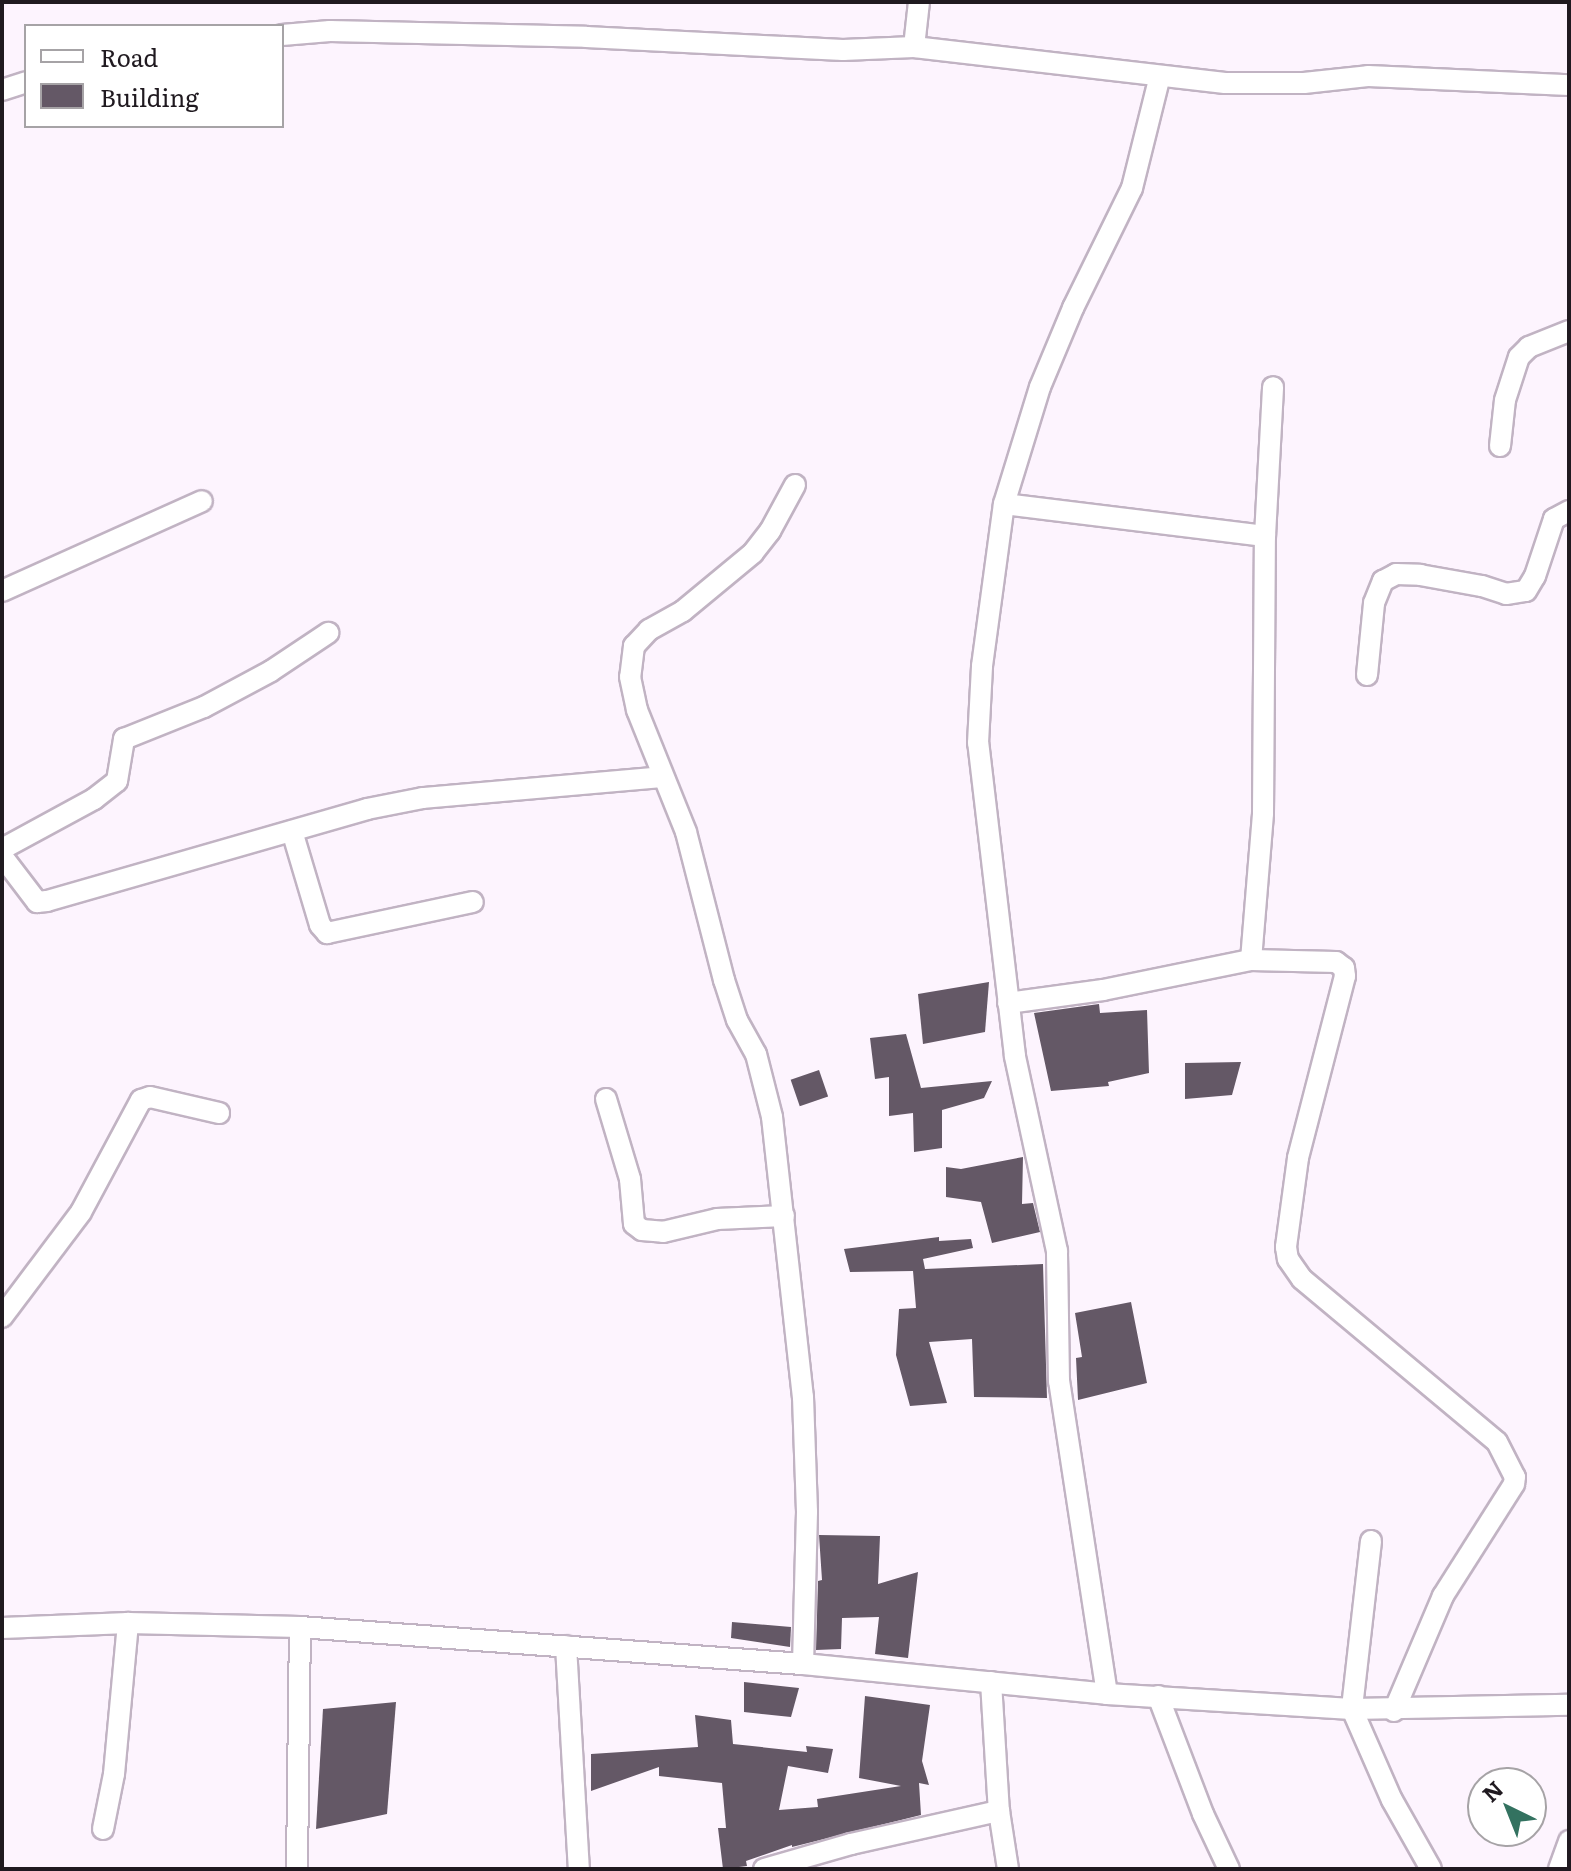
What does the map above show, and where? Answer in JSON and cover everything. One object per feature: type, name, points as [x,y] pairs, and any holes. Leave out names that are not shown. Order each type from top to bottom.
[{"type":"street","points":[[914,47],[919,2]]},
{"type":"street","points":[[284,35],[330,31],[586,37],[843,50],[914,47],[1225,83],[1304,83],[1368,76],[1569,85]]},
{"type":"street","points":[[1107,1694],[1059,1381],[1057,1251],[1021,1092],[978,743],[985,636],[1004,504],[1040,387],[1073,308],[1132,188],[1160,76]]},
{"type":"street","points":[[2,90],[24,83]]},
{"type":"street","points":[[1500,446],[1505,400],[1519,357],[1529,347],[1569,331]]},
{"type":"street","points":[[1251,960],[1263,813],[1265,536],[1273,387]]},
{"type":"street","points":[[795,485],[770,531],[753,553],[683,611],[649,630],[634,646],[630,677],[637,710],[686,832],[737,1020],[756,1054],[772,1117],[803,1397],[807,1512],[803,1664]]},
{"type":"street","points":[[2,591],[202,501]]},
{"type":"street","points":[[1004,504],[1265,536]]},
{"type":"street","points":[[1367,675],[1374,603],[1383,581],[1396,574],[1420,575],[1482,586],[1506,594],[1526,591],[1535,576],[1554,519],[1569,511]]},
{"type":"street","points":[[2,849],[94,799],[117,781],[124,739],[204,707],[271,671],[328,633]]},
{"type":"street","points":[[2,856],[37,902],[47,901],[367,809],[423,798],[663,777]]},
{"type":"street","points":[[292,831],[320,925],[327,933],[473,902]]},
{"type":"street","points":[[1008,1003],[1103,990],[1251,960],[1336,962],[1344,968],[1345,976],[1298,1158],[1288,1259],[1302,1279],[1497,1442],[1515,1477],[1514,1484],[1443,1596],[1394,1711]]},
{"type":"street","points":[[2,1317],[81,1212],[141,1100],[150,1097],[219,1113]]},
{"type":"street","points":[[606,1099],[630,1179],[634,1224],[642,1230],[663,1232],[717,1219],[784,1216]]},
{"type":"street","points":[[1371,1541],[1352,1709],[1392,1800],[1431,1869]]},
{"type":"street","points":[[2,1628],[128,1623],[300,1627],[803,1664],[1107,1694],[1394,1711],[1569,1705]]},
{"type":"street","points":[[103,1829],[114,1774],[128,1623]]},
{"type":"street","points":[[297,1869],[300,1627]]},
{"type":"street","points":[[566,1646],[579,1869]]},
{"type":"street","points":[[991,1682],[999,1811],[1008,1869]]},
{"type":"street","points":[[1158,1696],[1203,1814],[1229,1869]]},
{"type":"street","points":[[764,1869],[851,1844],[999,1811]]},
{"type":"street","points":[[1559,1869],[1569,1841]]},
{"type":"building","points":[[989,982],[985,1032],[923,1044],[918,994]]},
{"type":"building","points":[[1099,1004],[1100,1013],[1147,1010],[1149,1073],[1108,1082],[1109,1086],[1051,1091],[1034,1013]]},
{"type":"building","points":[[906,1034],[921,1088],[992,1081],[984,1098],[942,1110],[942,1148],[914,1152],[913,1113],[889,1116],[889,1077],[875,1079],[870,1038]]},
{"type":"building","points":[[1241,1062],[1232,1095],[1185,1099],[1185,1063]]},
{"type":"building","points":[[819,1070],[828,1096],[800,1106],[791,1080]]},
{"type":"building","points":[[1023,1157],[1022,1204],[1033,1203],[1040,1232],[992,1243],[981,1202],[946,1197],[946,1167],[961,1169]]},
{"type":"building","points":[[939,1237],[939,1241],[971,1239],[973,1248],[923,1259],[925,1269],[1043,1264],[1047,1398],[974,1397],[972,1339],[929,1342],[947,1403],[910,1406],[896,1355],[899,1309],[916,1308],[913,1271],[850,1272],[844,1249]]},
{"type":"building","points":[[1131,1302],[1147,1383],[1078,1400],[1076,1358],[1082,1357],[1075,1313]]},
{"type":"building","points":[[819,1535],[880,1536],[878,1584],[918,1572],[908,1658],[875,1654],[879,1617],[842,1618],[841,1649],[816,1650],[818,1581],[822,1580]]},
{"type":"building","points":[[732,1622],[791,1627],[790,1647],[731,1638]]},
{"type":"building","points":[[744,1682],[799,1688],[791,1717],[744,1712]]},
{"type":"building","points":[[865,1696],[930,1705],[922,1761],[929,1785],[919,1783],[921,1815],[792,1845],[746,1861],[747,1866],[723,1869],[718,1828],[726,1828],[722,1783],[659,1776],[659,1767],[591,1791],[591,1754],[698,1747],[695,1715],[731,1720],[733,1744],[807,1752],[806,1746],[833,1749],[828,1773],[788,1766],[779,1810],[818,1807],[817,1799],[901,1786],[859,1778]]},
{"type":"building","points":[[396,1702],[387,1814],[316,1829],[323,1709]]}]
